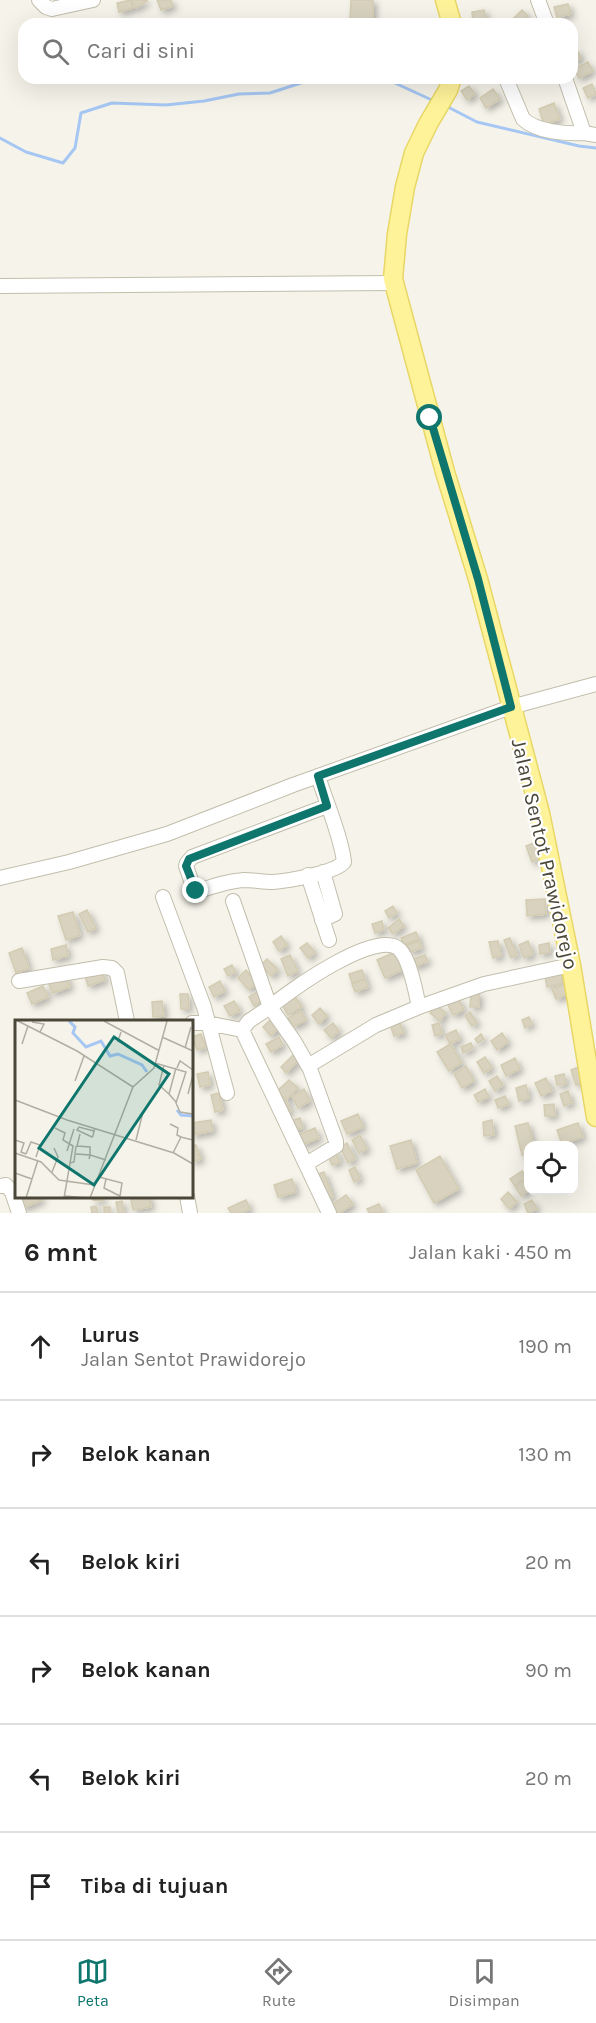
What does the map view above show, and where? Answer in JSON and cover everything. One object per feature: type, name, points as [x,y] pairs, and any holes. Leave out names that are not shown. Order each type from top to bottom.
[{"type":"main road","points":[[445,0],[450,18]]},
{"type":"main road","name":"Jalan Sentot Prawidorejo","points":[[450,84],[414,153],[405,187],[394,260],[394,283],[445,472],[478,579],[540,813],[571,964],[596,1117]]},
{"type":"street","points":[[39,0],[52,9],[93,0]]},
{"type":"street","points":[[538,0],[545,18]]},
{"type":"street","points":[[508,84],[522,119],[526,122],[569,134],[590,134],[568,84]]},
{"type":"street","points":[[0,286],[394,283]]},
{"type":"street","points":[[0,878],[69,862],[167,834],[318,776],[511,707],[596,684]]},
{"type":"street","points":[[318,776],[344,862],[338,867],[323,872],[275,882],[244,880],[199,891],[194,888],[186,863],[192,857],[327,806]]},
{"type":"street","points":[[322,920],[335,914],[323,872]]},
{"type":"street","points":[[308,875],[329,940]]},
{"type":"street","points":[[163,897],[192,973],[227,1092]]},
{"type":"street","points":[[233,901],[270,1007],[308,1066],[336,1141],[336,1146],[329,1152],[306,1164]]},
{"type":"street","points":[[242,1030],[249,1021],[313,975],[368,948],[394,945],[401,950],[413,980],[419,1007]]},
{"type":"street","points":[[308,1066],[376,1025],[419,1007],[484,984],[571,964]]},
{"type":"street","points":[[19,981],[103,967],[112,968],[117,973],[127,1020]]},
{"type":"street","points":[[194,1023],[207,1023],[242,1030]]},
{"type":"street","points":[[242,1030],[329,1213]]},
{"type":"street","points":[[0,1186],[6,1185],[10,1188],[19,1213]]},
{"type":"street","points":[[187,1198],[190,1213]]},
{"type":"building","points":[[131,0],[133,8],[119,12],[117,3]]},
{"type":"building","points":[[131,0],[147,0],[147,1],[136,8]]},
{"type":"building","points":[[157,0],[171,0],[173,6],[161,10]]},
{"type":"building","points":[[351,0],[373,0],[373,18],[350,18]]},
{"type":"building","points":[[568,4],[571,14],[557,17],[554,7]]},
{"type":"building","points":[[484,10],[486,18],[473,18],[472,12]]},
{"type":"building","points":[[522,10],[528,16],[526,18],[514,18]]},
{"type":"building","points":[[588,62],[593,71],[579,78],[578,67]]},
{"type":"building","points":[[592,84],[596,94],[588,98],[583,88]]},
{"type":"building","points":[[469,86],[475,94],[467,100],[461,91]]},
{"type":"building","points":[[493,89],[500,99],[486,108],[480,98]]},
{"type":"building","points":[[554,103],[560,119],[544,125],[539,109]]},
{"type":"building","points":[[534,843],[540,859],[532,862],[526,846]]},
{"type":"building","points":[[545,899],[546,914],[527,916],[526,900]]},
{"type":"building","points":[[393,906],[397,913],[389,918],[385,911]]},
{"type":"building","points":[[87,910],[96,928],[88,932],[79,914]]},
{"type":"building","points":[[73,912],[80,935],[66,940],[58,916]]},
{"type":"building","points":[[399,919],[404,926],[393,934],[388,928]]},
{"type":"building","points":[[382,921],[384,930],[375,933],[372,924]]},
{"type":"building","points":[[416,932],[419,939],[404,945],[401,938]]},
{"type":"building","points":[[281,936],[287,945],[279,951],[273,942]]},
{"type":"building","points":[[510,938],[517,955],[511,958],[504,940]]},
{"type":"building","points":[[419,941],[422,948],[410,952],[407,945]]},
{"type":"building","points":[[498,941],[501,956],[493,958],[489,942]]},
{"type":"building","points":[[528,941],[533,954],[524,958],[519,945]]},
{"type":"building","points":[[307,943],[315,952],[308,958],[300,948]]},
{"type":"building","points":[[549,943],[550,952],[540,954],[539,945]]},
{"type":"building","points":[[66,945],[68,956],[53,960],[51,949]]},
{"type":"building","points":[[22,948],[29,968],[16,973],[9,953]]},
{"type":"building","points":[[395,952],[403,970],[385,978],[377,960]]},
{"type":"building","points":[[290,955],[298,971],[288,976],[281,959]]},
{"type":"building","points":[[425,955],[428,961],[414,967],[410,960]]},
{"type":"building","points":[[267,959],[278,970],[271,976],[261,965]]},
{"type":"building","points":[[232,965],[236,972],[228,976],[224,969]]},
{"type":"building","points":[[101,969],[105,980],[88,986],[85,975]]},
{"type":"building","points":[[246,970],[257,983],[249,990],[238,978]]},
{"type":"building","points":[[362,970],[365,979],[352,983],[349,974]]},
{"type":"building","points":[[561,973],[563,983],[547,987],[545,976]]},
{"type":"building","points":[[66,975],[70,987],[52,993],[48,981]]},
{"type":"building","points":[[365,979],[368,987],[355,992],[352,984]]},
{"type":"building","points":[[220,981],[225,991],[214,997],[209,987]]},
{"type":"building","points":[[564,984],[568,994],[556,999],[552,989]]},
{"type":"building","points":[[43,986],[48,997],[32,1004],[27,993]]},
{"type":"building","points":[[258,991],[264,999],[254,1006],[249,997]]},
{"type":"building","points":[[471,993],[479,993],[479,1007],[470,1007]]},
{"type":"building","points":[[180,994],[188,994],[189,1009],[181,1009]]},
{"type":"building","points":[[294,995],[302,1007],[288,1015],[281,1003]]},
{"type":"building","points":[[458,998],[464,1010],[453,1015],[447,1003]]},
{"type":"building","points":[[162,1001],[164,1016],[153,1017],[152,1002]]},
{"type":"building","points":[[234,1001],[240,1011],[230,1016],[224,1006]]},
{"type":"building","points":[[436,1005],[446,1013],[440,1021],[430,1013]]},
{"type":"building","points":[[320,1008],[327,1016],[319,1024],[312,1015]]},
{"type":"building","points":[[301,1011],[306,1020],[293,1027],[288,1018]]},
{"type":"building","points":[[470,1012],[477,1023],[472,1026],[465,1016]]},
{"type":"building","points":[[529,1017],[532,1024],[525,1028],[522,1020]]},
{"type":"building","points":[[271,1019],[279,1028],[271,1036],[263,1027]]},
{"type":"building","points":[[399,1021],[404,1033],[394,1036],[390,1024]]},
{"type":"building","points":[[333,1023],[339,1031],[331,1038],[324,1030]]},
{"type":"building","points":[[439,1023],[442,1034],[435,1036],[432,1025]]},
{"type":"building","points":[[456,1030],[460,1039],[450,1044],[445,1035]]},
{"type":"building","points":[[502,1033],[508,1042],[497,1050],[491,1041]]},
{"type":"building","points":[[201,1034],[206,1047],[197,1050],[194,1036]]},
{"type":"building","points":[[481,1034],[484,1039],[478,1043],[475,1039]]},
{"type":"building","points":[[279,1037],[283,1045],[271,1052],[266,1044]]},
{"type":"building","points":[[471,1043],[473,1048],[463,1053],[461,1047]]},
{"type":"building","points":[[450,1044],[462,1063],[449,1071],[437,1052]]},
{"type":"building","points":[[293,1055],[298,1061],[286,1073],[281,1067]]},
{"type":"building","points":[[485,1057],[492,1068],[484,1073],[477,1062]]},
{"type":"building","points":[[515,1058],[520,1069],[506,1076],[501,1065]]},
{"type":"building","points":[[466,1066],[474,1081],[462,1088],[454,1074]]},
{"type":"building","points":[[579,1067],[584,1082],[576,1085],[571,1070]]},
{"type":"building","points":[[208,1072],[210,1085],[200,1087],[197,1074]]},
{"type":"building","points":[[564,1074],[566,1084],[557,1085],[555,1076]]},
{"type":"building","points":[[497,1076],[503,1085],[495,1091],[489,1081]]},
{"type":"building","points":[[546,1078],[552,1091],[541,1096],[535,1083]]},
{"type":"building","points":[[289,1080],[298,1088],[286,1100],[277,1091]]},
{"type":"building","points":[[526,1085],[529,1098],[519,1101],[516,1088]]},
{"type":"building","points":[[304,1089],[310,1101],[298,1108],[292,1096]]},
{"type":"building","points":[[485,1089],[489,1097],[478,1102],[474,1095]]},
{"type":"building","points":[[568,1091],[572,1103],[564,1106],[560,1094]]},
{"type":"building","points":[[219,1093],[223,1110],[215,1112],[211,1095]]},
{"type":"building","points":[[505,1096],[509,1104],[498,1108],[495,1100]]},
{"type":"building","points":[[286,1100],[291,1111],[283,1115],[278,1104]]},
{"type":"building","points":[[554,1104],[555,1116],[545,1116],[544,1105]]},
{"type":"building","points":[[358,1114],[363,1127],[347,1134],[341,1121]]},
{"type":"building","points":[[300,1118],[303,1128],[290,1132],[287,1122]]},
{"type":"building","points":[[211,1120],[213,1131],[194,1135],[194,1123]]},
{"type":"building","points":[[492,1120],[494,1135],[484,1136],[483,1122]]},
{"type":"building","points":[[528,1123],[533,1141],[524,1141],[524,1154],[522,1155],[515,1126]]},
{"type":"building","points":[[578,1123],[583,1137],[561,1141],[557,1130]]},
{"type":"building","points":[[315,1128],[319,1138],[302,1145],[298,1135]]},
{"type":"building","points":[[360,1135],[367,1149],[359,1153],[352,1140]]},
{"type":"building","points":[[411,1140],[417,1163],[397,1169],[390,1146]]},
{"type":"building","points":[[347,1143],[355,1159],[348,1163],[340,1147]]},
{"type":"building","points":[[196,1145],[201,1159],[194,1161],[194,1146]]},
{"type":"building","points":[[335,1150],[340,1162],[332,1165],[327,1153]]},
{"type":"building","points":[[440,1156],[459,1189],[434,1203],[416,1170]]},
{"type":"building","points":[[355,1167],[360,1179],[354,1182],[349,1170]]},
{"type":"building","points":[[522,1171],[524,1174],[524,1180],[515,1186],[510,1179]]},
{"type":"building","points":[[324,1172],[333,1197],[325,1200],[316,1175]]},
{"type":"building","points":[[292,1179],[296,1192],[278,1197],[274,1185]]},
{"type":"building","points":[[524,1180],[524,1194],[521,1196],[515,1186]]},
{"type":"building","points":[[508,1192],[517,1202],[509,1209],[501,1199]]},
{"type":"building","points":[[346,1195],[353,1204],[340,1213],[335,1213],[330,1206]]},
{"type":"building","points":[[42,1198],[42,1200],[23,1208],[20,1200]]},
{"type":"building","points":[[93,1198],[103,1198],[103,1201],[93,1200]]},
{"type":"building","points":[[130,1198],[149,1198],[151,1207],[133,1210]]},
{"type":"building","points":[[246,1200],[250,1209],[242,1213],[231,1213],[228,1208]]},
{"type":"building","points":[[532,1200],[537,1209],[528,1213],[524,1204]]},
{"type":"building","points":[[122,1201],[124,1213],[118,1213],[116,1202]]},
{"type":"building","points":[[379,1204],[383,1212],[369,1213],[367,1209]]},
{"type":"building","points":[[96,1206],[98,1213],[92,1213],[91,1207]]},
{"type":"building","points":[[104,1207],[110,1207],[110,1213],[104,1213]]},
{"type":"waterway","points":[[0,138],[26,152],[63,163],[75,148],[81,113],[112,103],[166,105],[239,94],[270,93],[298,84]]},
{"type":"waterway","points":[[397,84],[434,101]]},
{"type":"waterway","points":[[446,106],[477,122],[596,148]]},
{"type":"route","points":[[196,891],[186,866],[189,859],[327,806],[318,776],[511,707],[478,579],[430,418]]}]
